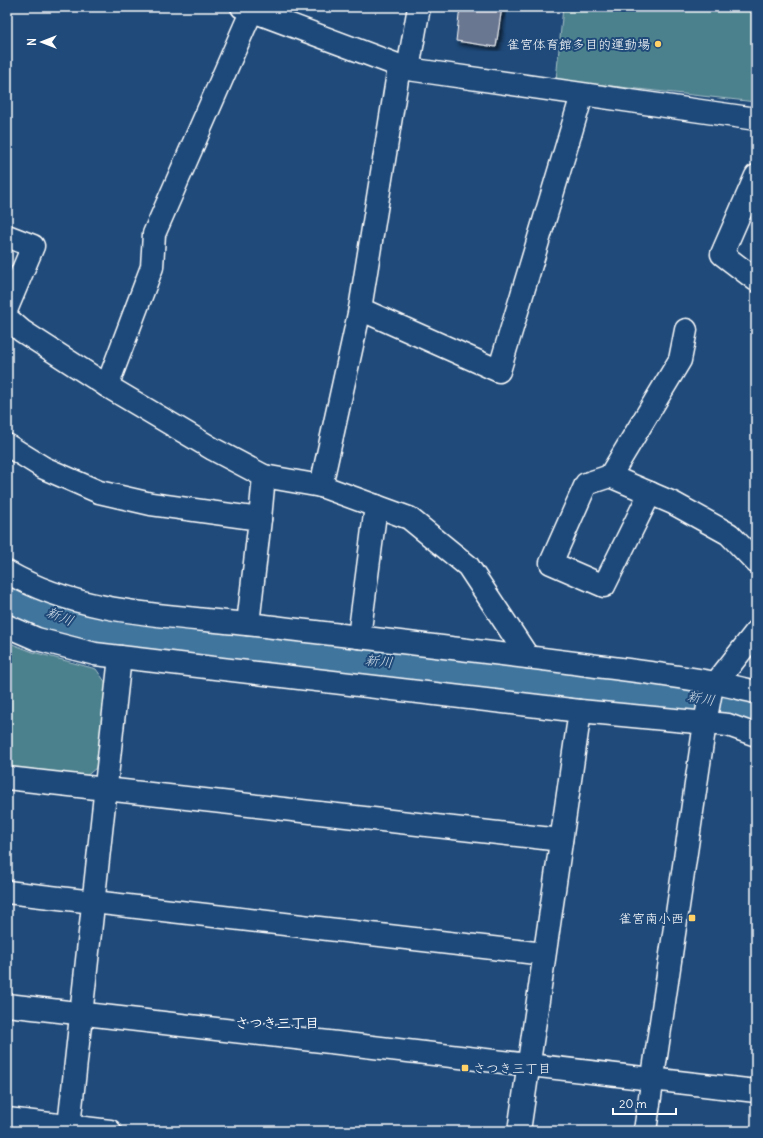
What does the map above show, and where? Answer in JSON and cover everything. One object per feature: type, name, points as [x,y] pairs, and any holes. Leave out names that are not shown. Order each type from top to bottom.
[{"type":"street","points":[[321,486],[360,309],[404,68],[419,7]]},
{"type":"street","points":[[107,386],[152,267],[154,234],[247,9],[404,68],[756,119]]},
{"type":"street","points":[[360,309],[499,371],[582,95]]},
{"type":"street","points":[[756,176],[722,254],[756,280]]},
{"type":"street","points":[[7,236],[33,246],[7,308]]},
{"type":"street","points":[[7,318],[22,332],[107,386],[213,449],[264,476],[321,486],[409,518],[468,566],[528,657]]},
{"type":"street","points":[[650,493],[604,586],[551,563],[586,484],[610,476],[680,360],[686,330]]},
{"type":"street","points":[[7,445],[44,468],[99,492],[151,504],[260,519]]},
{"type":"street","points":[[248,624],[264,476]]},
{"type":"street","points":[[610,476],[673,503],[729,534],[756,562]]},
{"type":"street","points":[[359,637],[376,506]]},
{"type":"street","points":[[7,572],[22,581],[51,593],[95,606],[528,657],[710,701],[728,725],[756,735]]},
{"type":"street","points":[[7,626],[37,639],[95,654],[580,711],[710,701],[756,692]]},
{"type":"street","points":[[645,1131],[710,701],[756,632]]},
{"type":"street","points":[[69,1126],[120,657]]},
{"type":"street","points":[[519,1131],[580,711]]},
{"type":"street","points":[[7,778],[561,840]]},
{"type":"street","points":[[7,892],[544,954]]},
{"type":"street","points":[[7,1005],[756,1090]]},
{"type":"street","points":[[7,1120],[110,1131]]},
{"type":"green space","name":"雀宮体育館多目的運動場","points":[[563,7],[756,7],[756,102],[556,80]]},
{"type":"green space","points":[[7,642],[33,652],[96,669],[106,683],[96,768],[85,777],[7,768]]},
{"type":"building","points":[[460,7],[502,7],[496,47],[456,41]]},
{"type":"waterway","name":"新川","points":[[7,594],[82,625],[119,632],[241,643],[678,694],[738,704],[756,712]]},
{"type":"place","name":"雀宮体育館多目的運動場","points":[[658,44]]},
{"type":"place","name":"雀宮南小西","points":[[692,918]]},
{"type":"place","name":"さつき三丁目","points":[[465,1068]]},
{"type":"district","name":"さつき三丁目","points":[[277,1023]]}]
